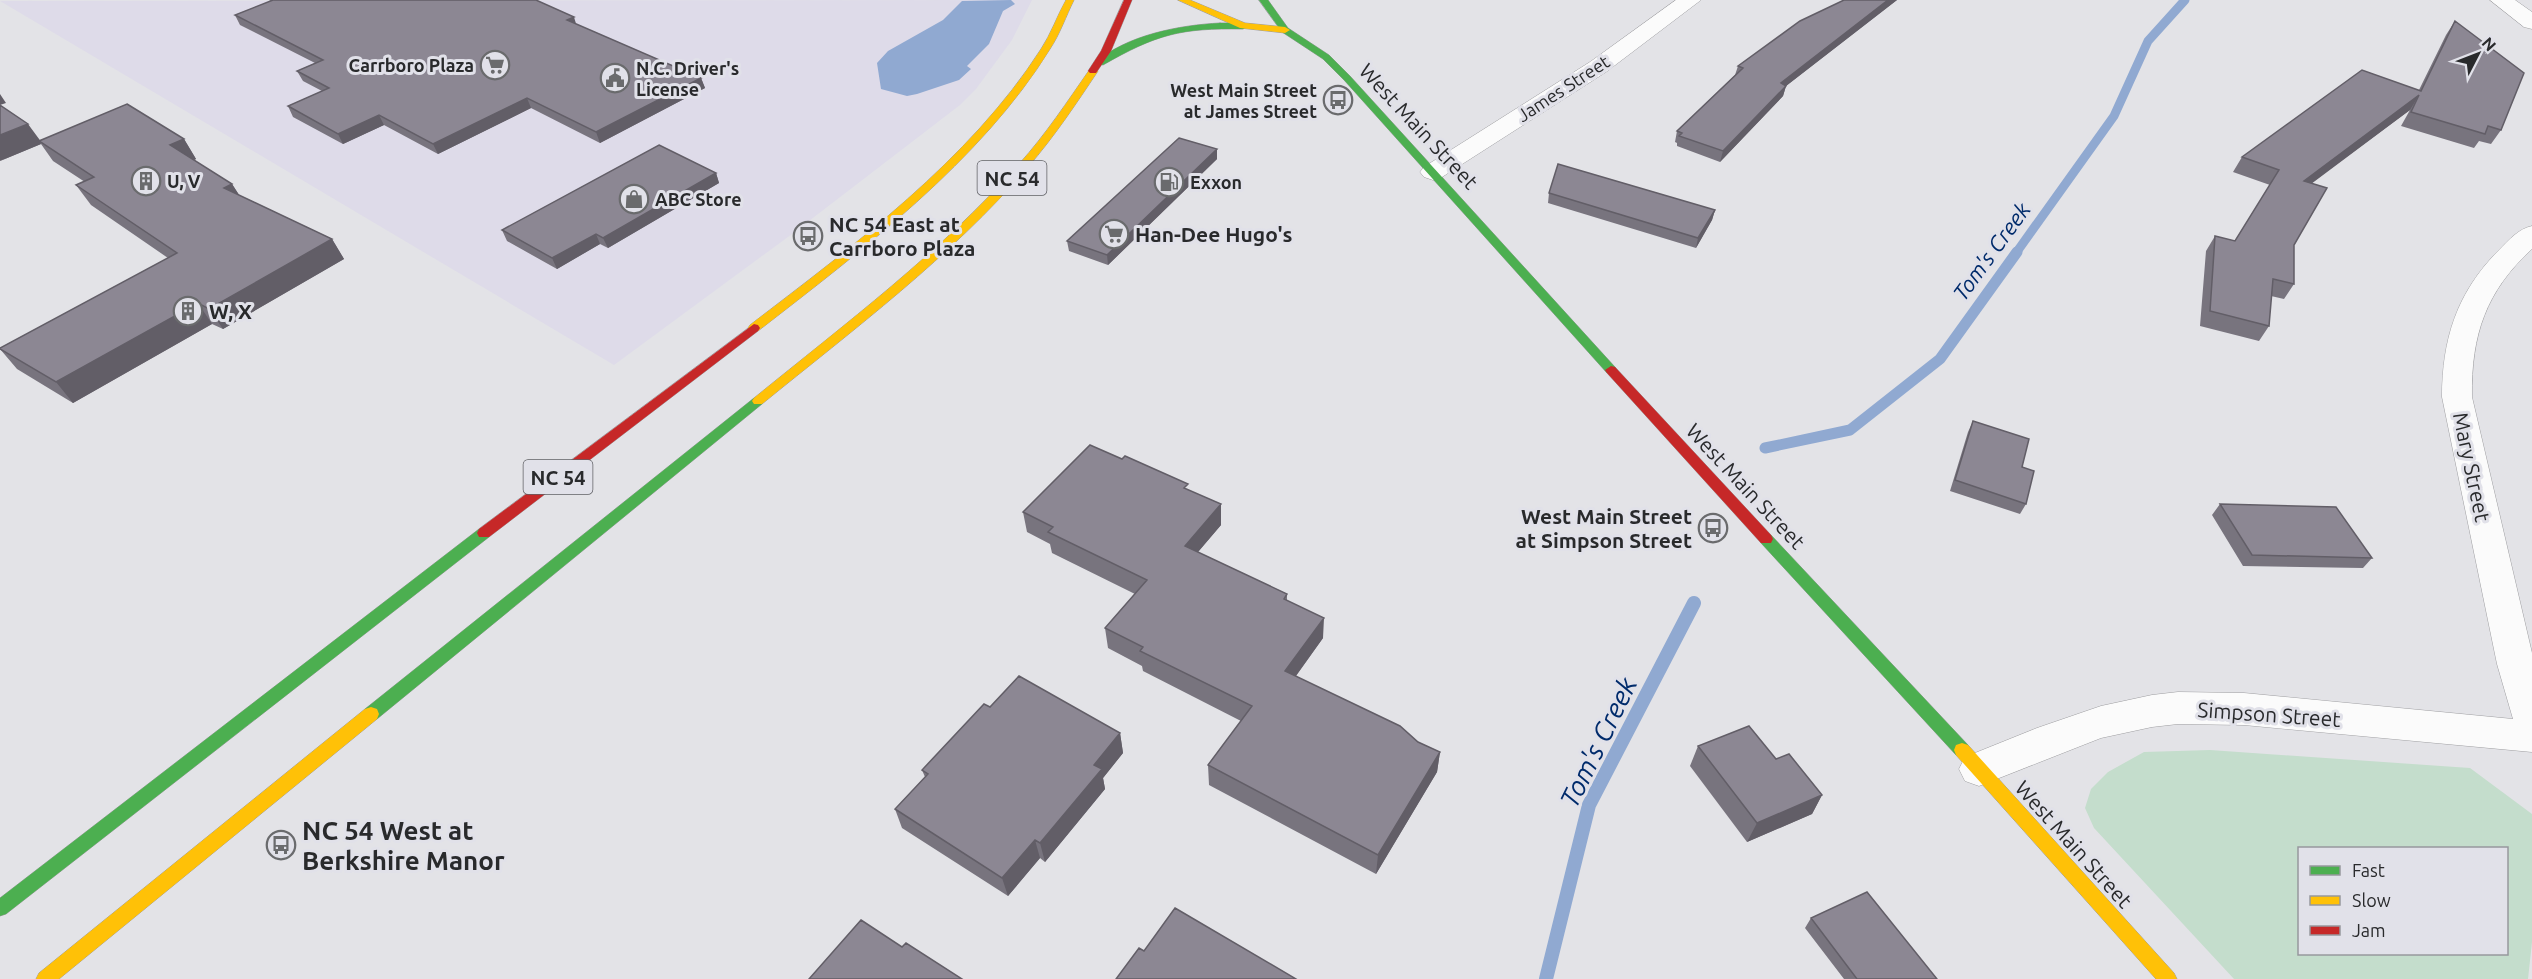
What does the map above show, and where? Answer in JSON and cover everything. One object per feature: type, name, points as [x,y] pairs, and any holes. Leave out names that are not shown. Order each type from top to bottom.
[{"type":"main road","name":"NC 54","points":[[0,908],[402,595],[728,347],[880,228],[952,163],[1000,110],[1044,51],[1070,0]]},
{"type":"main road","name":"NC 54","points":[[45,979],[755,403],[952,237],[1031,158],[1081,93],[1100,63],[1128,0]]},
{"type":"main road","name":"West Main Street","points":[[1182,0],[1243,26],[1285,30]]},
{"type":"main road","name":"West Main Street","points":[[1263,0],[1285,30],[1326,57],[1692,459],[1979,769],[2168,979]]},
{"type":"main road","points":[[1100,63],[1133,44],[1167,30],[1197,26],[1243,26]]},
{"type":"street","name":"James Street","points":[[1432,172],[1598,67],[1690,0]]},
{"type":"street","points":[[2501,0],[2532,22]]},
{"type":"street","name":"Mary Street","points":[[2532,234],[2494,269],[2470,312],[2458,352],[2457,397],[2516,664],[2532,718]]},
{"type":"street","name":"Simpson Street","points":[[1979,769],[2056,736],[2123,717],[2176,708],[2220,706],[2448,731],[2532,736]]},
{"type":"shaded area","name":"Carrboro Plaza","points":[[1032,0],[1012,40],[976,89],[960,105],[792,234],[614,365],[0,1]]},
{"type":"green space","points":[[2210,750],[2470,768],[2532,814],[2532,942],[2528,979],[2234,979],[2094,828],[2085,808],[2091,789],[2108,772],[2144,752]]},
{"type":"water","points":[[1011,0],[1015,4],[1003,11],[989,44],[967,66],[971,69],[959,80],[907,96],[881,89],[877,63],[888,51],[943,20],[962,1]]},
{"type":"building","name":"Carrboro Plaza","points":[[273,0],[536,0],[574,17],[567,20],[701,78],[596,132],[527,98],[433,144],[379,115],[338,134],[288,106],[329,88],[297,71],[323,60],[235,15]]},
{"type":"building","points":[[1844,0],[1888,0],[1781,83],[1786,86],[1723,151],[1679,136],[1682,133],[1677,131],[1743,68],[1738,66],[1800,21]]},
{"type":"building","points":[[2455,21],[2524,73],[2501,130],[2488,126],[2485,134],[2411,112],[2419,95],[2304,181],[2327,188],[2294,245],[2294,284],[2273,279],[2269,326],[2210,311],[2215,236],[2235,241],[2279,170],[2242,157],[2362,70],[2421,91]]},
{"type":"building","points":[[127,104],[184,139],[170,145],[232,184],[224,188],[332,239],[209,309],[198,303],[56,382],[0,348],[177,253],[76,185],[94,177],[39,141]]},
{"type":"building","points":[[0,105],[28,124],[0,135]]},
{"type":"building","points":[[1179,138],[1217,149],[1107,255],[1067,241]]},
{"type":"building","points":[[659,145],[716,173],[603,238],[596,234],[552,258],[502,230]]},
{"type":"building","points":[[1558,164],[1715,210],[1698,238],[1549,193]]},
{"type":"building","points":[[1973,421],[2029,439],[2022,467],[2034,471],[2026,504],[1955,480]]},
{"type":"building","points":[[1090,445],[1122,459],[1125,456],[1188,484],[1184,488],[1221,504],[1185,546],[1287,594],[1284,599],[1324,618],[1285,671],[1400,726],[1418,742],[1440,752],[1378,855],[1208,765],[1252,706],[1140,651],[1143,647],[1105,628],[1147,580],[1048,532],[1053,527],[1023,512]]},
{"type":"building","points":[[2220,504],[2336,507],[2372,558],[2252,555]]},
{"type":"building","points":[[1019,676],[1120,733],[1094,765],[1102,769],[1040,843],[1035,840],[1002,878],[895,809],[928,774],[922,770],[984,704],[990,707]]},
{"type":"building","points":[[1749,726],[1776,759],[1789,754],[1822,795],[1757,823],[1698,746]]},
{"type":"building","points":[[1867,892],[1937,979],[1857,979],[1811,918]]},
{"type":"building","points":[[1175,908],[1296,979],[1116,979],[1139,948],[1144,951]]},
{"type":"building","points":[[861,920],[902,947],[906,943],[962,979],[809,979]]},
{"type":"waterway","name":"Tom's Creek","points":[[2016,253],[2114,116],[2148,41],[2185,0]]},
{"type":"waterway","name":"Tom's Creek","points":[[1765,448],[1850,430],[1940,359],[2017,252]]},
{"type":"waterway","name":"Tom's Creek","points":[[1546,979],[1589,805],[1694,603]]},
{"type":"traffic: fast","points":[[1263,0],[1285,30],[1326,57],[1347,78],[1611,370]]},
{"type":"traffic: fast","points":[[1100,63],[1137,43],[1168,31],[1184,28],[1243,26]]},
{"type":"traffic: fast","points":[[371,714],[758,401]]},
{"type":"traffic: fast","points":[[0,908],[484,533]]},
{"type":"traffic: fast","points":[[1766,539],[1962,750]]},
{"type":"traffic: slow","points":[[754,328],[872,235],[910,202],[981,131],[1043,53],[1070,0]]},
{"type":"traffic: slow","points":[[1182,0],[1243,26],[1285,30]]},
{"type":"traffic: slow","points":[[758,401],[895,289],[983,208],[1024,165],[1061,120],[1093,71]]},
{"type":"traffic: slow","points":[[45,979],[371,714]]},
{"type":"traffic: slow","points":[[1962,750],[2168,979]]},
{"type":"traffic: jam","points":[[1093,71],[1106,51],[1128,0]]},
{"type":"traffic: jam","points":[[484,533],[754,328]]},
{"type":"traffic: jam","points":[[1611,370],[1766,539]]},
{"type":"place","name":"Carrboro Plaza","points":[[495,65]]},
{"type":"place","name":"N.C. Driver's License","points":[[615,78]]},
{"type":"place","name":"West Main Street at James Street","points":[[1338,100]]},
{"type":"place","name":"U, V","points":[[146,181]]},
{"type":"place","name":"Exxon","points":[[1169,182]]},
{"type":"place","name":"ABC Store","points":[[634,199]]},
{"type":"place","name":"Han-Dee Hugo's","points":[[1114,234]]},
{"type":"place","name":"NC 54 East at Carrboro Plaza","points":[[808,236]]},
{"type":"place","name":"W, X","points":[[188,311]]},
{"type":"place","name":"West Main Street at Simpson Street","points":[[1713,528]]},
{"type":"place","name":"NC 54 West at Berkshire Manor","points":[[281,845]]}]
